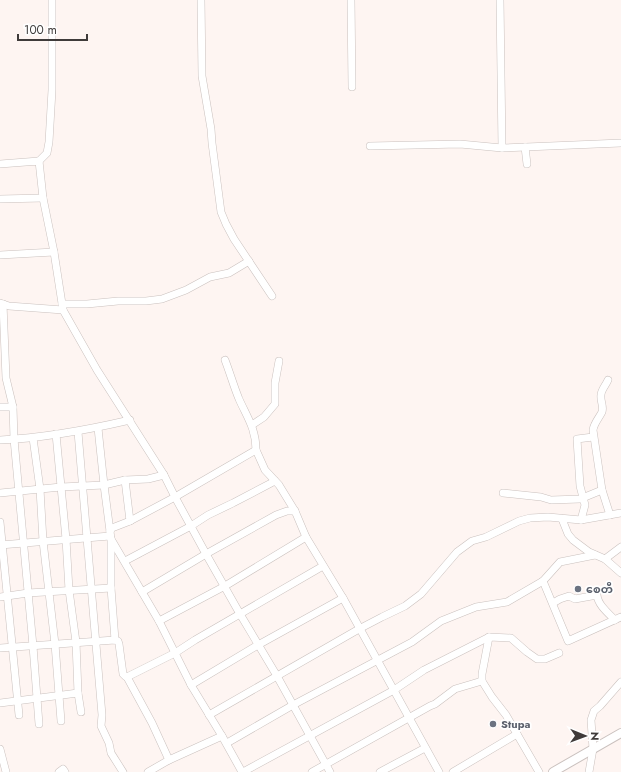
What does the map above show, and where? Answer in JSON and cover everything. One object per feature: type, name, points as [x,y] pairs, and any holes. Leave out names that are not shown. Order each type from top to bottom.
[{"type":"main road","points":[[553,772],[621,733]]},
{"type":"street","points":[[0,164],[39,161],[46,153],[49,142],[52,90],[52,0]]},
{"type":"street","points":[[201,0],[202,76],[211,129],[221,212],[234,239],[272,296]]},
{"type":"street","points":[[351,0],[352,87]]},
{"type":"street","points":[[500,0],[502,148]]},
{"type":"street","points":[[370,146],[460,144],[502,148],[621,143]]},
{"type":"street","points":[[526,147],[527,164]]},
{"type":"street","points":[[39,161],[43,198],[54,252],[62,307],[97,370],[164,474],[206,554],[277,676],[330,772]]},
{"type":"street","points":[[0,199],[43,198]]},
{"type":"street","points":[[0,255],[54,252]]},
{"type":"street","points":[[39,724],[18,491],[13,407],[3,379],[1,304],[9,306],[62,307],[118,301],[146,301],[162,299],[186,290],[210,278],[229,273],[249,261]]},
{"type":"street","points":[[225,360],[239,398],[252,425],[256,440],[256,450],[266,470],[279,486],[295,511],[306,537],[343,598],[439,772]]},
{"type":"street","points":[[252,425],[264,417],[275,404],[275,383],[279,361]]},
{"type":"street","points":[[608,380],[601,393],[602,412],[592,430],[602,490],[610,515]]},
{"type":"street","points":[[0,407],[13,407]]},
{"type":"street","points":[[0,440],[33,438],[78,432],[130,420]]},
{"type":"street","points":[[98,428],[110,535],[111,588],[116,640],[119,644],[123,674],[127,677],[152,723],[169,760]]},
{"type":"street","points":[[78,432],[102,715],[101,726],[109,743],[111,753],[123,772]]},
{"type":"street","points":[[56,434],[66,539],[69,590],[76,642],[78,693],[81,712]]},
{"type":"street","points":[[581,520],[585,505],[580,486],[577,439],[593,437]]},
{"type":"street","points":[[33,438],[40,489],[43,541],[55,644],[61,721]]},
{"type":"street","points":[[256,450],[175,497],[112,528],[110,535],[159,621],[191,685],[242,772],[394,690],[424,670],[489,637],[511,638],[526,652],[537,659],[545,659],[559,653]]},
{"type":"street","points":[[0,493],[61,487],[104,485],[125,480],[148,479],[164,474]]},
{"type":"street","points":[[125,480],[130,520]]},
{"type":"street","points":[[125,561],[191,526],[208,515],[275,481]]},
{"type":"street","points":[[503,493],[540,497],[550,500],[580,499],[602,490]]},
{"type":"street","points":[[142,592],[276,514],[287,511],[295,511]]},
{"type":"street","points":[[209,715],[359,629],[405,606],[421,594],[457,552],[472,541],[486,537],[519,520],[548,517],[581,520],[621,513]]},
{"type":"street","points":[[562,519],[568,534],[573,540],[595,555],[605,559],[621,573]]},
{"type":"street","points":[[0,522],[4,596],[12,648],[19,715]]},
{"type":"street","points":[[1,545],[110,535]]},
{"type":"street","points":[[159,621],[225,586],[306,537]]},
{"type":"street","points":[[605,559],[621,547]]},
{"type":"street","points":[[226,744],[293,705],[412,642],[441,621],[476,607],[507,602],[543,581],[560,562],[595,555]]},
{"type":"street","points":[[127,677],[175,653],[323,566]]},
{"type":"street","points":[[543,581],[568,641],[618,618],[600,604],[597,595],[575,599],[569,596],[553,603]]},
{"type":"street","points":[[4,596],[111,588]]},
{"type":"street","points":[[191,685],[258,645],[343,598]]},
{"type":"street","points":[[489,637],[482,681],[506,715],[539,772]]},
{"type":"street","points":[[0,648],[116,640]]},
{"type":"street","points":[[312,772],[434,704],[455,689],[482,681]]},
{"type":"street","points":[[589,772],[593,749],[591,720],[594,711],[621,682]]},
{"type":"street","points":[[0,703],[78,693]]},
{"type":"street","points":[[453,772],[517,734]]},
{"type":"street","points":[[148,772],[169,760],[222,736]]},
{"type":"street","points":[[380,772],[425,748]]},
{"type":"street","points":[[0,751],[6,772]]},
{"type":"street","points":[[59,772],[63,769],[65,772]]},
{"type":"place","name":"စေတီ","points":[[578,589]]},
{"type":"place","name":"Stupa","points":[[493,724]]}]
